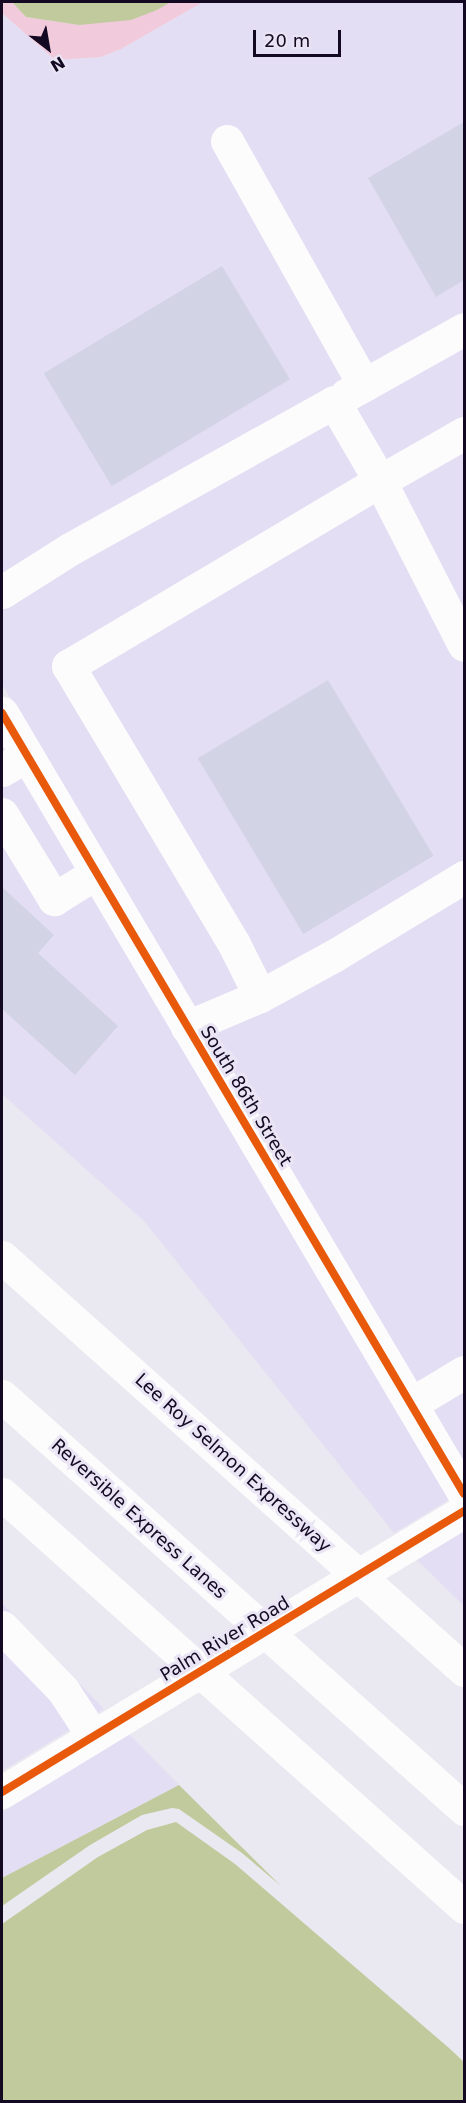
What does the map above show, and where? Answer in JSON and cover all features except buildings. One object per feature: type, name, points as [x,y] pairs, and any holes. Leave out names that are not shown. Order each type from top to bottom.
[{"type":"main road","points":[[227,141],[364,385]]},
{"type":"main road","points":[[2,592],[70,549],[465,329]]},
{"type":"main road","points":[[334,402],[380,481],[465,645]]},
{"type":"main road","points":[[260,996],[234,944],[68,666],[465,433]]},
{"type":"main road","name":"South 86th Street","points":[[2,713],[14,762],[96,873],[465,1494]]},
{"type":"main road","points":[[2,814],[54,899],[96,873]]},
{"type":"main road","points":[[187,1027],[260,996],[335,955],[465,877]]},
{"type":"main road","name":"Lee Roy Selmon Expressway","points":[[2,1257],[456,1662]]},
{"type":"main road","points":[[411,1404],[465,1372]]},
{"type":"main road","name":"Reversible Express Lanes","points":[[2,1396],[465,1809]]},
{"type":"main road","points":[[2,1494],[465,1907]]},
{"type":"main road","name":"Palm River Road","points":[[2,1792],[465,1511]]},
{"type":"main road","points":[[2,1627],[63,1690],[93,1736]]},
{"type":"shaded area","points":[[2,2],[12,2],[26,17],[79,25],[157,10],[171,2],[203,2],[121,49],[101,57],[55,60],[2,13]]},
{"type":"shaded area","points":[[12,2],[171,2],[131,20],[79,25],[26,17]]},
{"type":"shaded area","points":[[203,2],[464,2],[464,1464],[2,684],[2,13],[55,60],[101,57],[121,49]]},
{"type":"shaded area","points":[[2,744],[450,1499],[394,1533],[145,1222],[2,1094]]},
{"type":"shaded area","points":[[464,1531],[464,1606],[417,1560]]},
{"type":"shaded area","points":[[2,1603],[104,1709],[2,1771]]},
{"type":"shaded area","points":[[129,1734],[179,1785],[2,1878],[2,1812]]},
{"type":"shaded area","points":[[179,1785],[281,1886],[242,1853],[179,1809],[172,1808],[142,1815],[90,1845],[2,1906],[2,1878]]},
{"type":"shaded area","points":[[176,1822],[235,1864],[464,2062],[464,2101],[2,2101],[2,1924],[98,1857],[147,1830]]},
{"type":"cycle path","points":[[2,713],[464,1494]]},
{"type":"cycle path","points":[[2,1792],[464,1511]]}]
